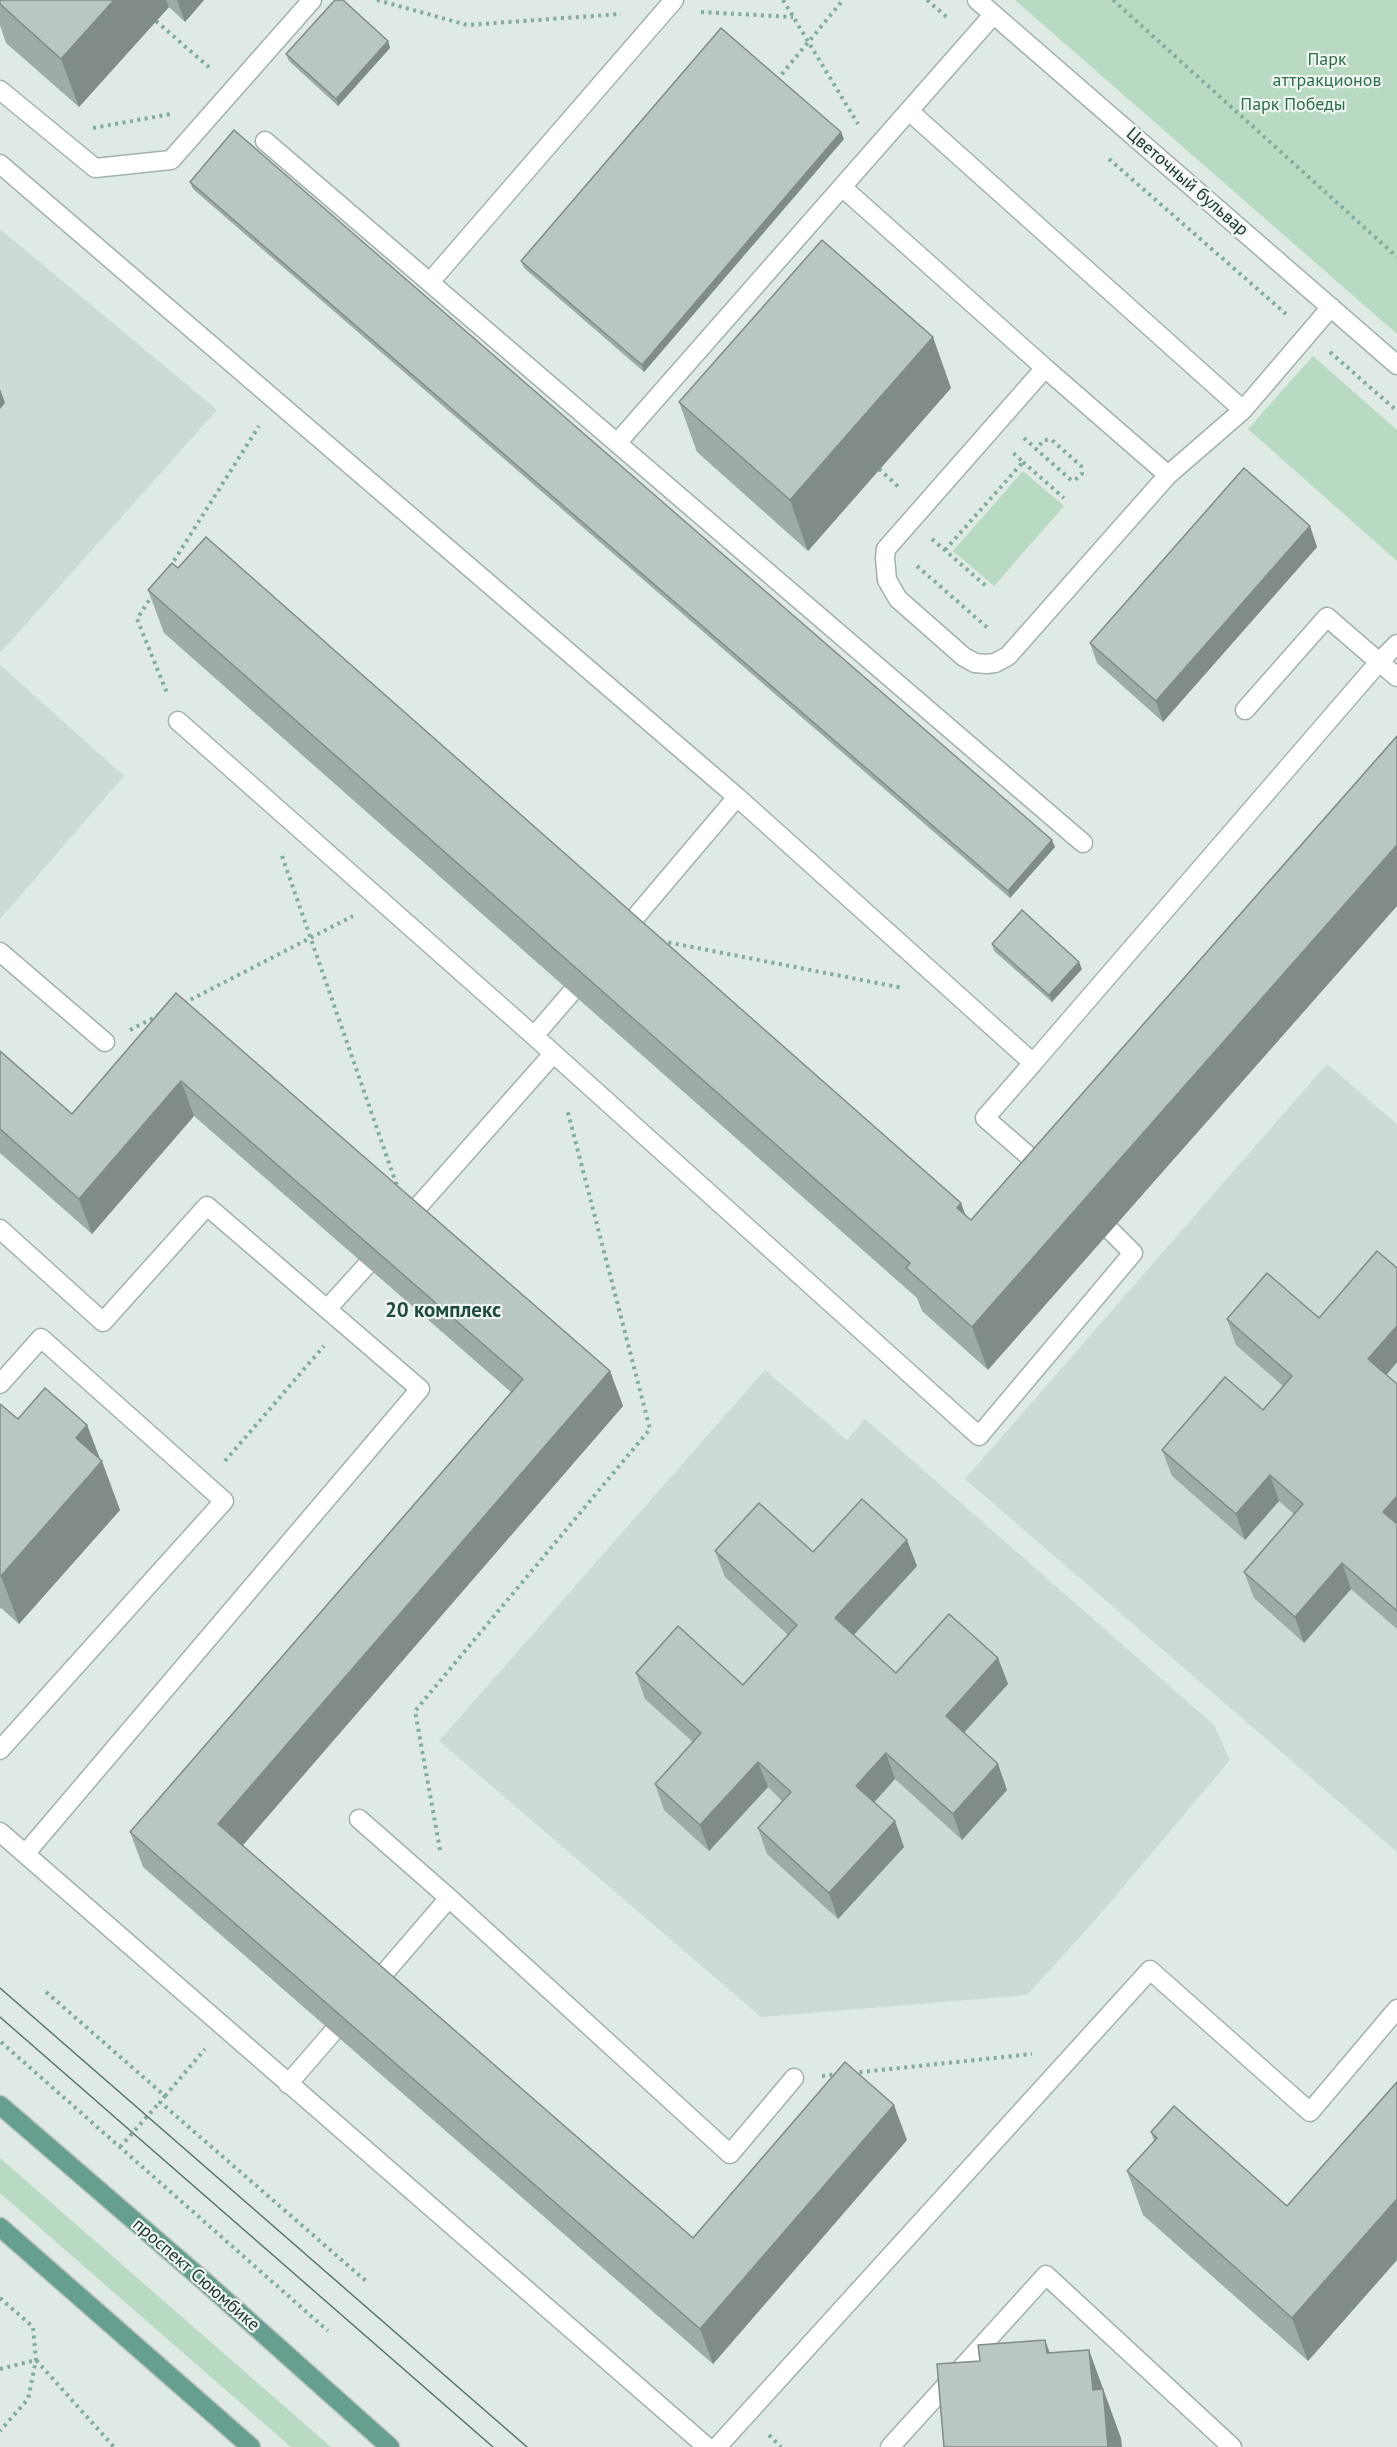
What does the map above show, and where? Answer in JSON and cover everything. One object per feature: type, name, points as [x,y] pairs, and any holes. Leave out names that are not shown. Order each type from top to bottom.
[{"type":"main road","name":"проспект Сююмбике","points":[[0,2105],[204,2281],[390,2447]]},
{"type":"main road","points":[[0,2227],[251,2447]]},
{"type":"street","points":[[0,90],[95,168],[171,160],[312,0]]},
{"type":"street","name":"Цветочный бульвар","points":[[977,0],[1397,365]]},
{"type":"street","points":[[430,282],[669,5]]},
{"type":"street","points":[[617,443],[909,111],[938,66],[972,39],[993,15]]},
{"type":"street","points":[[909,111],[1243,410]]},
{"type":"street","points":[[265,141],[1083,843]]},
{"type":"street","points":[[0,164],[737,797],[1034,1063]]},
{"type":"street","points":[[842,188],[1168,475]]},
{"type":"street","points":[[1045,368],[886,549],[887,580],[891,590],[964,657],[975,663],[995,663],[1013,651],[1168,475],[1243,410],[1331,307]]},
{"type":"street","points":[[1245,710],[1327,617],[1397,677]]},
{"type":"street","points":[[1058,1182],[985,1118],[1397,644]]},
{"type":"street","points":[[178,722],[534,1036],[986,1442],[1133,1253],[1111,1231]]},
{"type":"street","points":[[621,933],[737,797]]},
{"type":"street","points":[[0,952],[105,1042]]},
{"type":"street","points":[[534,1036],[571,993]]},
{"type":"street","points":[[408,1218],[553,1054]]},
{"type":"street","points":[[0,1229],[103,1322],[207,1206],[420,1389],[25,1854]]},
{"type":"street","points":[[327,1309],[366,1266]]},
{"type":"street","points":[[0,1384],[41,1338],[224,1501],[0,1750]]},
{"type":"street","points":[[359,1819],[730,2154],[795,2078]]},
{"type":"street","points":[[0,1832],[707,2447]]},
{"type":"street","points":[[375,1984],[449,1898]]},
{"type":"street","points":[[717,2447],[1149,1970],[1310,2112],[1397,2009]]},
{"type":"street","points":[[288,2084],[333,2032]]},
{"type":"street","points":[[890,2447],[1046,2275],[1232,2447]]},
{"type":"path","points":[[377,0],[467,25],[669,5],[793,17]]},
{"type":"path","points":[[783,0],[874,151]]},
{"type":"path","points":[[777,80],[843,0]]},
{"type":"path","points":[[927,0],[972,39]]},
{"type":"path","points":[[1113,0],[1396,255]]},
{"type":"path","points":[[156,21],[235,89]]},
{"type":"path","points":[[53,135],[187,111],[204,123]]},
{"type":"path","points":[[1105,156],[1397,411]]},
{"type":"path","points":[[168,570],[275,400]]},
{"type":"path","points":[[1001,418],[1036,449],[1071,480],[1075,480],[1082,474],[1081,466],[1052,440],[1044,440],[1036,449]]},
{"type":"path","points":[[989,432],[1064,498]]},
{"type":"path","points":[[945,550],[1023,462]]},
{"type":"path","points":[[911,520],[986,586]]},
{"type":"path","points":[[891,543],[1013,651]]},
{"type":"path","points":[[156,589],[137,619],[178,722]]},
{"type":"path","points":[[280,850],[408,1218]]},
{"type":"path","points":[[177,1006],[382,902]]},
{"type":"path","points":[[621,933],[906,989]]},
{"type":"path","points":[[105,1042],[167,1011]]},
{"type":"path","points":[[449,1898],[416,1711],[650,1429],[553,1054]]},
{"type":"path","points":[[205,1485],[344,1323]]},
{"type":"path","points":[[46,1992],[165,2096]]},
{"type":"path","points":[[120,2147],[224,2028]]},
{"type":"path","points":[[1,2042],[328,2331]]},
{"type":"path","points":[[795,2078],[1078,2049]]},
{"type":"path","points":[[160,2103],[367,2282]]},
{"type":"path","points":[[0,2298],[33,2327],[36,2360],[28,2399],[0,2431]]},
{"type":"path","points":[[0,2369],[36,2360]]},
{"type":"path","points":[[36,2360],[114,2447]]},
{"type":"shaded area","points":[[0,229],[217,410],[0,653]]},
{"type":"shaded area","points":[[0,665],[124,776],[0,919]]},
{"type":"shaded area","points":[[1327,1064],[1397,1124],[1397,1852],[965,1479]]},
{"type":"shaded area","points":[[765,1370],[847,1440],[865,1419],[1214,1725],[1230,1760],[1097,1918],[1027,1995],[761,2017],[439,1741]]},
{"type":"green space","name":"Парк Победы","points":[[1015,0],[1397,0],[1397,334]]},
{"type":"green space","points":[[1313,356],[1397,430],[1397,561],[1248,429]]},
{"type":"green space","points":[[1023,471],[1064,506],[994,586],[953,551]]},
{"type":"green space","points":[[0,2158],[331,2447],[291,2447],[0,2193]]},
{"type":"building","points":[[0,0],[114,0],[61,59],[0,4]]},
{"type":"building","points":[[335,0],[343,0],[388,41],[336,99],[286,54]]},
{"type":"building","points":[[721,28],[841,132],[642,365],[521,261]]},
{"type":"building","points":[[234,130],[1052,840],[1008,891],[190,182]]},
{"type":"building","points":[[822,240],[933,337],[790,500],[679,402]]},
{"type":"building","points":[[1244,468],[1310,526],[1156,701],[1090,643]]},
{"type":"building","points":[[206,537],[961,1203],[957,1208],[971,1220],[1397,736],[1397,845],[972,1327],[906,1268],[910,1263],[148,590],[172,563],[178,568]]},
{"type":"building","points":[[1022,910],[1079,962],[1049,995],[992,944]]},
{"type":"building","points":[[176,993],[610,1371],[218,1824],[693,2238],[845,2062],[894,2105],[700,2329],[130,1832],[523,1379],[181,1081],[79,1199],[0,1129],[0,1051],[72,1114]]},
{"type":"building","points":[[1377,1251],[1397,1268],[1397,1326],[1368,1359],[1397,1384],[1397,1496],[1383,1512],[1397,1524],[1397,1611],[1342,1563],[1295,1617],[1244,1572],[1303,1504],[1270,1475],[1236,1514],[1162,1450],[1225,1377],[1263,1410],[1292,1376],[1227,1319],[1267,1273],[1319,1318]]},
{"type":"building","points":[[45,1388],[87,1425],[76,1438],[102,1461],[1,1576],[0,1404],[18,1419]]},
{"type":"building","points":[[862,1499],[907,1540],[835,1618],[896,1673],[949,1614],[998,1658],[946,1716],[998,1764],[953,1814],[886,1753],[856,1786],[895,1821],[829,1893],[758,1828],[791,1792],[758,1762],[700,1825],[655,1784],[701,1733],[636,1673],[678,1626],[743,1685],[797,1625],[715,1551],[759,1503],[813,1552]]},
{"type":"building","points":[[1397,2082],[1397,2199],[1292,2318],[1127,2171],[1157,2138],[1151,2132],[1174,2106],[1287,2206]]},
{"type":"building","points":[[1045,2340],[1047,2353],[1089,2350],[1093,2390],[1103,2389],[1108,2447],[944,2447],[937,2364],[980,2361],[978,2345]]},
{"type":"tram line","points":[[0,1988],[527,2447]]},
{"type":"tram line","points":[[0,2017],[493,2447]]},
{"type":"district","name":"20 комплекс","points":[[443,1311]]},
{"type":"park label","name":"Парк аттракционов","points":[[1327,70]]}]
